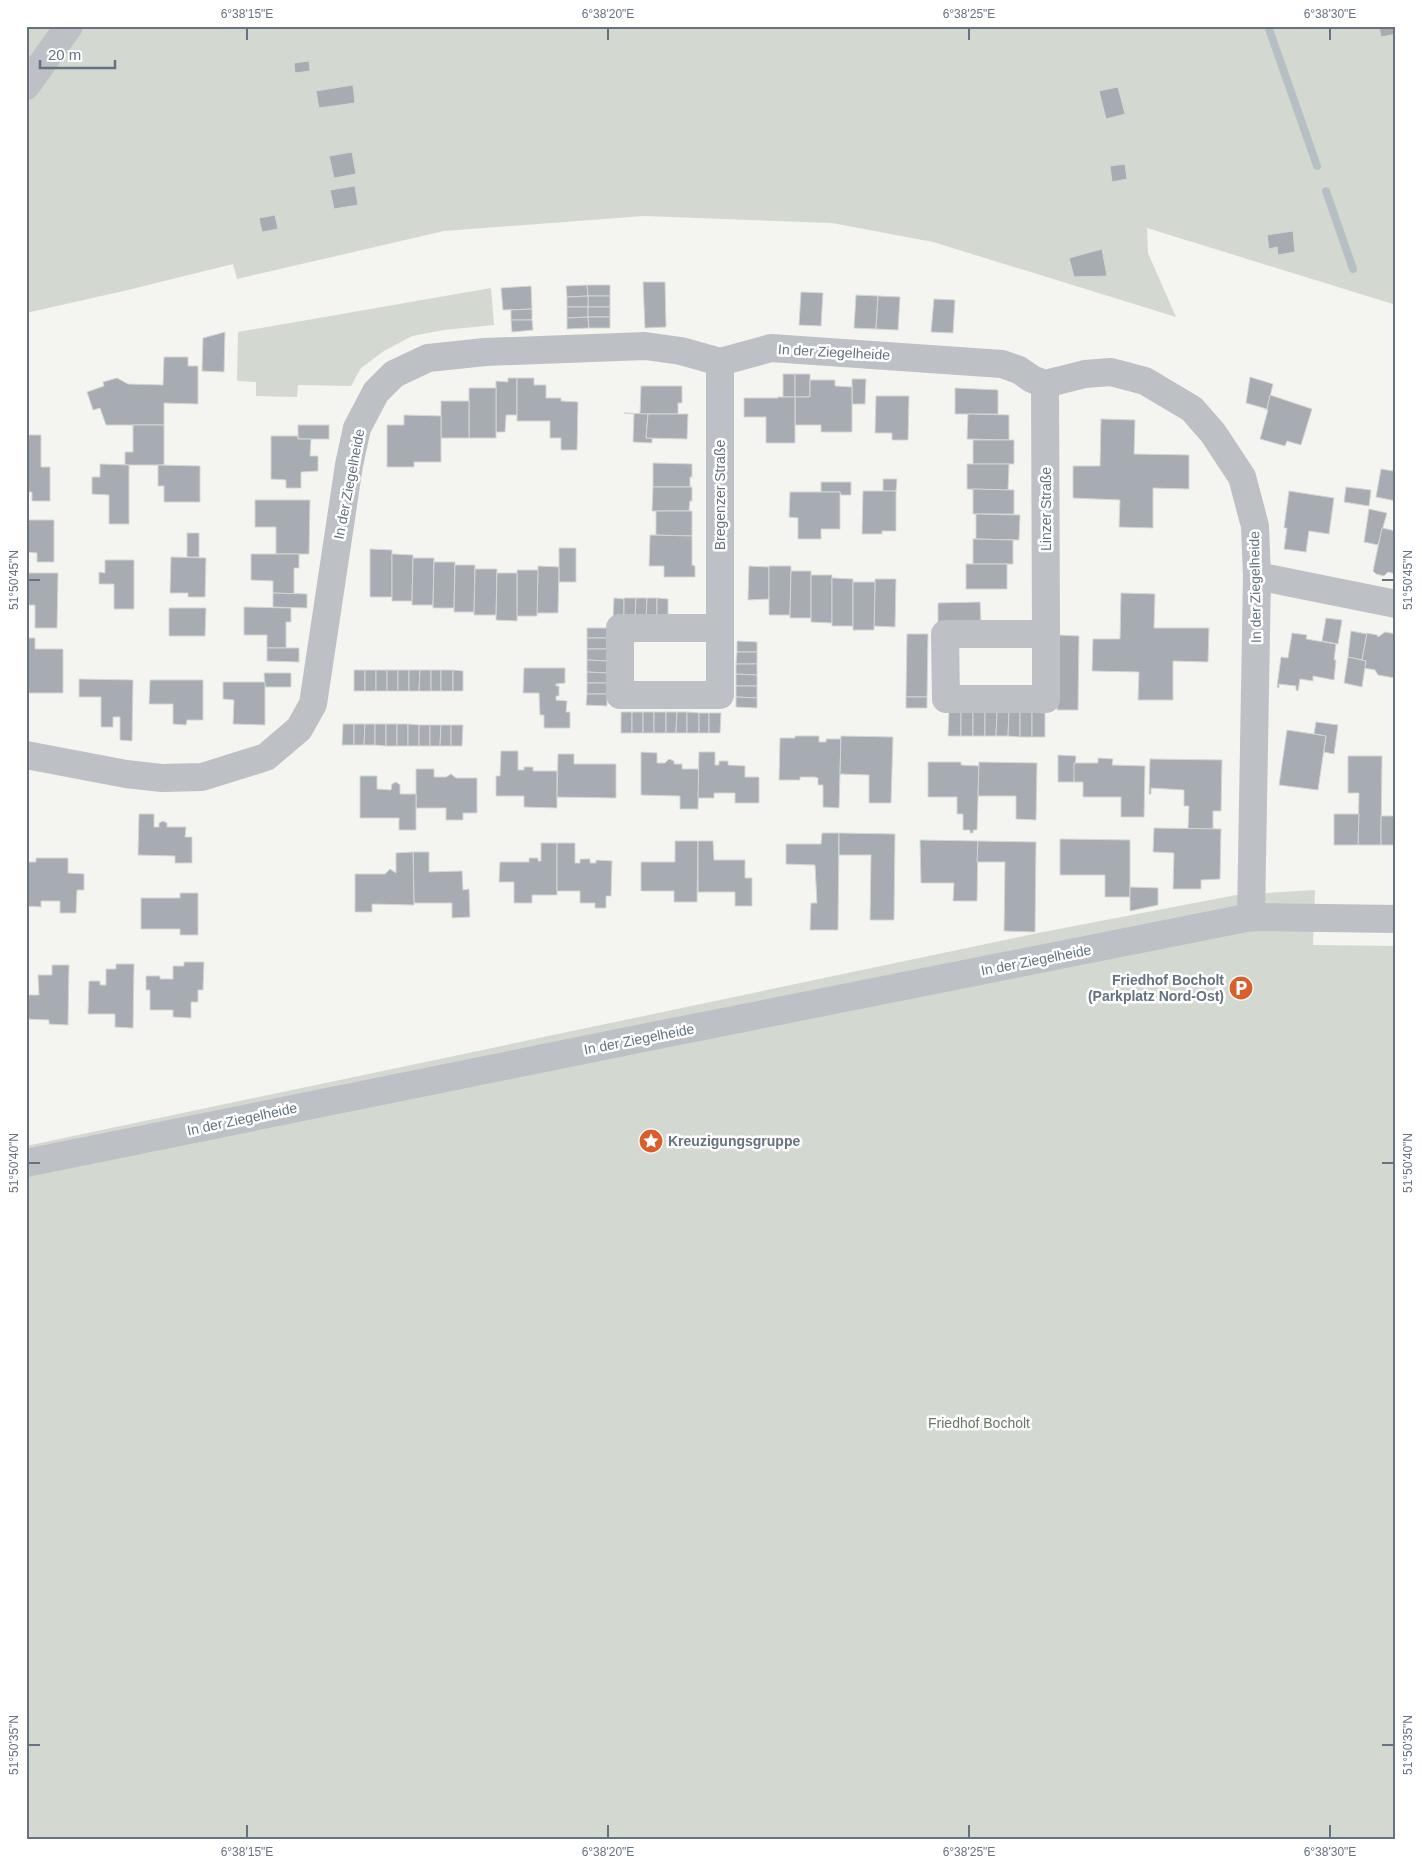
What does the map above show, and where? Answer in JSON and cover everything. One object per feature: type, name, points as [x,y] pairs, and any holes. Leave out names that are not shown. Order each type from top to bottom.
[{"type":"street","points":[[26,86],[69,26]]},
{"type":"street","name":"In der Ziegelheide","points":[[26,755],[126,774],[162,778],[202,778],[266,757],[298,729],[312,704],[357,428],[376,392],[394,374],[428,358],[485,352],[645,346],[681,352],[720,362],[771,348],[1002,364],[1019,370],[1032,379],[1045,384],[1085,374],[1111,372],[1145,381],[1192,409],[1213,433],[1242,477],[1255,526],[1257,576],[1252,917]]},
{"type":"street","name":"Bregenzer Straße","points":[[720,362],[720,628]]},
{"type":"street","name":"Linzer Straße","points":[[1045,384],[1046,634]]},
{"type":"street","points":[[1257,576],[1396,604]]},
{"type":"street","name":"In der Ziegelheide","points":[[26,1164],[1252,917],[1396,919]]},
{"type":"green space","points":[[26,26],[1396,26],[1396,305],[1147,228],[1148,253],[1176,317],[933,242],[832,223],[644,216],[444,231],[237,279],[233,264],[26,313]]},
{"type":"green space","points":[[491,288],[494,325],[444,330],[412,336],[384,351],[361,368],[351,386],[298,385],[297,397],[256,396],[256,382],[237,381],[238,332]]},
{"type":"green space","name":"Friedhof Bocholt","points":[[1315,890],[1313,945],[1396,946],[1396,1839],[26,1839],[26,1146],[1038,933],[1236,895]]},
{"type":"building","points":[[1379,26],[1396,26],[1396,34],[1381,37]]},
{"type":"building","points":[[309,61],[310,71],[295,73],[294,63]]},
{"type":"building","points":[[353,85],[355,103],[319,108],[316,91]]},
{"type":"building","points":[[1118,87],[1125,114],[1106,119],[1099,91]]},
{"type":"building","points":[[352,152],[356,174],[334,178],[329,156]]},
{"type":"building","points":[[1125,164],[1127,179],[1112,182],[1110,166]]},
{"type":"building","points":[[355,186],[358,205],[334,209],[330,190]]},
{"type":"building","points":[[275,215],[278,229],[262,232],[259,218]]},
{"type":"building","points":[[1293,231],[1295,252],[1278,255],[1277,247],[1269,249],[1267,235]]},
{"type":"building","points":[[1102,249],[1107,276],[1074,277],[1069,258]]},
{"type":"building","points":[[643,282],[665,282],[666,327],[645,328]]},
{"type":"building","points":[[587,285],[588,296],[567,297],[566,286]]},
{"type":"building","points":[[587,285],[610,285],[610,296],[588,296]]},
{"type":"building","points":[[531,286],[532,309],[503,310],[501,288]]},
{"type":"building","points":[[801,292],[823,293],[821,326],[799,325]]},
{"type":"building","points":[[856,295],[878,296],[876,329],[854,328]]},
{"type":"building","points":[[588,296],[610,296],[610,307],[588,307]]},
{"type":"building","points":[[588,296],[588,307],[567,307],[567,297]]},
{"type":"building","points":[[878,296],[900,297],[898,330],[876,329]]},
{"type":"building","points":[[934,299],[955,300],[953,333],[931,332]]},
{"type":"building","points":[[567,307],[588,307],[588,317],[567,318]]},
{"type":"building","points":[[588,307],[610,307],[610,317],[588,317]]},
{"type":"building","points":[[532,309],[532,320],[511,320],[511,310]]},
{"type":"building","points":[[588,317],[589,328],[567,329],[567,318]]},
{"type":"building","points":[[588,317],[610,317],[610,328],[589,328]]},
{"type":"building","points":[[511,320],[532,320],[533,330],[512,332]]},
{"type":"building","points":[[225,332],[224,372],[202,371],[203,338]]},
{"type":"building","points":[[164,357],[188,357],[188,366],[198,366],[198,404],[164,403],[164,425],[106,425],[100,408],[93,410],[87,392],[104,386],[103,382],[117,378],[128,384],[163,385]]},
{"type":"building","points":[[783,374],[795,374],[795,397],[783,397]]},
{"type":"building","points":[[795,374],[810,374],[810,397],[795,397]]},
{"type":"building","points":[[1250,377],[1273,384],[1267,409],[1246,403]]},
{"type":"building","points":[[508,378],[517,378],[517,415],[506,415],[505,432],[496,432],[496,381],[508,382]]},
{"type":"building","points":[[517,378],[534,378],[534,385],[546,385],[546,398],[561,398],[561,401],[578,402],[577,450],[561,450],[561,438],[550,438],[550,421],[517,421]]},
{"type":"building","points":[[852,379],[866,379],[865,404],[852,404]]},
{"type":"building","points":[[810,380],[835,380],[835,386],[852,387],[852,432],[821,432],[821,425],[795,425],[795,397],[810,397]]},
{"type":"building","points":[[641,386],[682,386],[682,403],[678,403],[678,414],[640,414]]},
{"type":"building","points":[[469,388],[496,388],[496,438],[469,438]]},
{"type":"building","points":[[955,388],[998,390],[998,414],[955,414]]},
{"type":"building","points":[[1270,395],[1312,409],[1301,445],[1287,441],[1285,446],[1260,439],[1268,410],[1265,409],[1267,409]]},
{"type":"building","points":[[876,396],[909,396],[908,440],[892,440],[892,433],[875,433]]},
{"type":"building","points":[[795,397],[795,443],[766,443],[766,417],[744,417],[744,398]]},
{"type":"building","points":[[441,401],[469,401],[469,438],[441,438]]},
{"type":"building","points":[[624,413],[648,414],[646,438],[652,438],[652,443],[633,442],[634,414]]},
{"type":"building","points":[[648,414],[688,414],[687,439],[646,438]]},
{"type":"building","points":[[968,414],[1009,415],[1009,440],[967,439]]},
{"type":"building","points":[[404,415],[441,416],[441,462],[414,462],[414,467],[387,467],[387,425],[404,425]]},
{"type":"building","points":[[1101,419],[1135,420],[1134,454],[1189,455],[1189,489],[1153,488],[1153,528],[1119,527],[1120,500],[1073,498],[1073,466],[1100,466]]},
{"type":"building","points":[[133,425],[164,425],[164,465],[125,465],[125,452],[133,452]]},
{"type":"building","points":[[298,425],[329,425],[329,439],[298,439]]},
{"type":"building","points":[[26,435],[41,435],[41,467],[50,467],[50,501],[32,501],[32,492],[26,492]]},
{"type":"building","points":[[271,436],[298,436],[298,439],[311,439],[310,456],[318,456],[318,471],[301,472],[301,488],[286,488],[286,480],[271,479]]},
{"type":"building","points":[[973,440],[1014,440],[1014,464],[973,464]]},
{"type":"building","points":[[653,463],[692,464],[690,487],[653,487]]},
{"type":"building","points":[[100,464],[129,465],[129,524],[109,524],[109,495],[92,494],[92,477],[100,477]]},
{"type":"building","points":[[967,464],[1009,464],[1008,490],[967,489]]},
{"type":"building","points":[[158,465],[200,466],[200,502],[164,502],[164,486],[158,486]]},
{"type":"building","points":[[1394,466],[1396,466],[1396,501],[1376,497],[1381,469],[1393,471]]},
{"type":"building","points":[[883,479],[897,479],[896,491],[883,491]]},
{"type":"building","points":[[821,482],[851,482],[851,495],[841,495],[840,492],[821,492]]},
{"type":"building","points":[[653,487],[692,487],[692,501],[690,501],[689,511],[652,511]]},
{"type":"building","points":[[1346,487],[1371,490],[1369,506],[1344,502]]},
{"type":"building","points":[[973,489],[1014,490],[1014,514],[973,514]]},
{"type":"building","points":[[863,491],[896,491],[896,531],[882,531],[882,534],[862,534]]},
{"type":"building","points":[[1289,491],[1334,498],[1329,534],[1309,531],[1306,552],[1284,549],[1287,528],[1284,528]]},
{"type":"building","points":[[790,492],[840,492],[840,529],[821,529],[821,539],[798,539],[798,518],[789,517]]},
{"type":"building","points":[[255,500],[310,500],[309,554],[276,554],[276,527],[255,527]]},
{"type":"building","points":[[1369,509],[1387,513],[1378,545],[1364,542]]},
{"type":"building","points":[[656,511],[692,511],[692,536],[656,535]]},
{"type":"building","points":[[976,514],[1020,515],[1019,540],[976,539]]},
{"type":"building","points":[[26,520],[54,520],[54,562],[37,562],[37,553],[26,552]]},
{"type":"building","points":[[1382,528],[1396,531],[1396,574],[1388,572],[1384,576],[1373,571]]},
{"type":"building","points":[[187,533],[199,533],[199,557],[187,557]]},
{"type":"building","points":[[650,535],[692,536],[692,565],[695,566],[695,577],[664,577],[664,566],[649,566]]},
{"type":"building","points":[[973,539],[1013,540],[1013,564],[973,564]]},
{"type":"building","points":[[559,548],[576,548],[576,582],[559,582]]},
{"type":"building","points":[[370,549],[392,550],[392,597],[370,597]]},
{"type":"building","points":[[251,554],[299,554],[299,568],[294,568],[294,594],[273,593],[273,581],[251,580]]},
{"type":"building","points":[[392,554],[413,555],[412,601],[392,601]]},
{"type":"building","points":[[171,557],[206,558],[205,597],[188,597],[188,593],[170,593]]},
{"type":"building","points":[[413,558],[434,558],[433,605],[412,605]]},
{"type":"building","points":[[105,560],[134,560],[134,609],[114,609],[114,584],[99,584],[99,572],[105,573]]},
{"type":"building","points":[[434,562],[455,562],[454,608],[433,608]]},
{"type":"building","points":[[966,564],[1007,564],[1007,589],[966,589]]},
{"type":"building","points":[[455,565],[475,565],[474,612],[454,612]]},
{"type":"building","points":[[538,566],[559,567],[558,613],[537,613]]},
{"type":"building","points":[[749,566],[769,567],[769,599],[748,600]]},
{"type":"building","points":[[769,566],[791,566],[790,615],[769,615]]},
{"type":"building","points":[[475,569],[497,569],[496,615],[474,615]]},
{"type":"building","points":[[517,570],[538,570],[537,616],[517,616]]},
{"type":"building","points":[[791,571],[811,571],[811,618],[790,618]]},
{"type":"building","points":[[26,573],[58,573],[57,628],[35,628],[35,605],[26,605]]},
{"type":"building","points":[[497,573],[517,573],[517,621],[496,620]]},
{"type":"building","points":[[811,575],[832,575],[832,623],[811,622]]},
{"type":"building","points":[[832,578],[853,579],[853,626],[832,626]]},
{"type":"building","points":[[875,579],[896,579],[895,627],[874,626]]},
{"type":"building","points":[[853,582],[875,582],[874,630],[853,630]]},
{"type":"building","points":[[273,593],[307,594],[307,608],[273,607]]},
{"type":"building","points":[[1121,593],[1155,594],[1154,628],[1209,628],[1208,662],[1173,661],[1173,700],[1138,700],[1139,672],[1092,671],[1093,639],[1120,639]]},
{"type":"building","points":[[614,598],[624,599],[624,619],[613,619]]},
{"type":"building","points":[[624,598],[636,598],[635,620],[624,619]]},
{"type":"building","points":[[636,598],[647,598],[646,620],[635,620]]},
{"type":"building","points":[[647,598],[657,598],[657,620],[646,620]]},
{"type":"building","points":[[657,598],[668,599],[668,620],[657,620]]},
{"type":"building","points":[[980,602],[981,623],[938,624],[938,603]]},
{"type":"building","points":[[244,607],[291,608],[291,622],[286,622],[286,648],[267,648],[267,635],[244,635]]},
{"type":"building","points":[[169,608],[206,608],[205,636],[169,636]]},
{"type":"building","points":[[1326,618],[1342,620],[1338,644],[1322,641]]},
{"type":"building","points":[[587,628],[608,628],[608,638],[587,638]]},
{"type":"building","points":[[1351,631],[1367,634],[1362,660],[1348,657]]},
{"type":"building","points":[[1385,632],[1396,634],[1395,678],[1378,675],[1375,670],[1364,668],[1366,661],[1362,660],[1367,633],[1377,635],[1378,637]]},
{"type":"building","points":[[1292,633],[1307,635],[1306,639],[1336,644],[1334,680],[1313,676],[1313,681],[1300,679],[1298,691],[1296,686],[1279,684],[1279,688],[1277,687],[1281,657],[1288,658]]},
{"type":"building","points":[[907,634],[928,634],[927,697],[906,697]]},
{"type":"building","points":[[1058,635],[1079,636],[1078,710],[1057,710]]},
{"type":"building","points":[[26,638],[35,638],[35,649],[63,649],[63,693],[26,693]]},
{"type":"building","points":[[587,638],[608,638],[608,649],[587,649]]},
{"type":"building","points":[[737,641],[757,642],[757,652],[737,652]]},
{"type":"building","points":[[267,648],[299,648],[299,662],[267,661]]},
{"type":"building","points":[[587,649],[608,649],[608,661],[587,660]]},
{"type":"building","points":[[737,652],[757,652],[757,664],[736,664]]},
{"type":"building","points":[[1348,657],[1366,661],[1362,687],[1344,683]]},
{"type":"building","points":[[587,660],[608,661],[608,673],[587,672]]},
{"type":"building","points":[[736,664],[757,664],[757,675],[736,674]]},
{"type":"building","points":[[524,668],[565,668],[565,683],[556,684],[556,686],[559,686],[559,696],[556,696],[556,700],[567,701],[566,712],[570,712],[570,728],[544,728],[544,715],[540,715],[539,693],[523,693]]},
{"type":"building","points":[[354,670],[365,670],[365,691],[354,691]]},
{"type":"building","points":[[365,670],[376,670],[376,691],[365,691]]},
{"type":"building","points":[[376,670],[387,670],[387,691],[376,691]]},
{"type":"building","points":[[387,670],[398,670],[398,691],[387,691]]},
{"type":"building","points":[[398,670],[409,670],[409,691],[398,691]]},
{"type":"building","points":[[409,670],[420,670],[419,691],[409,691]]},
{"type":"building","points":[[420,670],[431,670],[431,691],[419,691]]},
{"type":"building","points":[[431,670],[441,670],[441,691],[431,691]]},
{"type":"building","points":[[441,670],[453,670],[453,691],[441,691]]},
{"type":"building","points":[[453,670],[463,671],[463,691],[453,691]]},
{"type":"building","points":[[587,672],[608,673],[607,683],[587,683]]},
{"type":"building","points":[[264,673],[291,673],[291,687],[265,687]]},
{"type":"building","points":[[736,674],[757,675],[757,686],[736,686]]},
{"type":"building","points":[[79,679],[133,680],[132,741],[120,740],[120,717],[113,717],[113,727],[101,727],[101,697],[79,697]]},
{"type":"building","points":[[150,680],[203,680],[203,720],[187,720],[186,725],[173,724],[173,704],[149,704]]},
{"type":"building","points":[[223,682],[265,682],[265,725],[233,724],[234,700],[223,699]]},
{"type":"building","points":[[587,683],[607,683],[607,694],[587,694]]},
{"type":"building","points":[[736,686],[757,686],[757,698],[736,697]]},
{"type":"building","points":[[587,694],[607,694],[607,706],[586,705]]},
{"type":"building","points":[[736,697],[757,698],[757,708],[736,707]]},
{"type":"building","points":[[906,697],[927,697],[927,708],[906,708]]},
{"type":"building","points":[[621,712],[632,712],[632,733],[621,733]]},
{"type":"building","points":[[632,712],[643,712],[643,733],[632,733]]},
{"type":"building","points":[[643,712],[654,712],[654,733],[643,733]]},
{"type":"building","points":[[654,712],[666,712],[666,733],[654,733]]},
{"type":"building","points":[[666,712],[677,712],[676,733],[666,733]]},
{"type":"building","points":[[677,712],[687,712],[687,733],[676,733]]},
{"type":"building","points":[[687,712],[699,713],[699,733],[687,733]]},
{"type":"building","points":[[949,712],[961,712],[961,736],[948,736]]},
{"type":"building","points":[[961,712],[973,712],[973,736],[961,736]]},
{"type":"building","points":[[973,712],[985,712],[985,736],[973,736]]},
{"type":"building","points":[[985,712],[997,712],[996,736],[985,736]]},
{"type":"building","points":[[997,712],[1009,712],[1008,736],[996,736]]},
{"type":"building","points":[[1009,712],[1020,712],[1020,737],[1008,736]]},
{"type":"building","points":[[1020,712],[1032,712],[1032,737],[1020,737]]},
{"type":"building","points":[[1032,712],[1045,713],[1045,737],[1032,737]]},
{"type":"building","points":[[699,713],[709,713],[709,733],[699,733]]},
{"type":"building","points":[[709,713],[721,713],[720,733],[709,733]]},
{"type":"building","points":[[1316,722],[1338,725],[1334,754],[1324,752],[1326,736],[1314,734]]},
{"type":"building","points":[[343,724],[354,724],[354,745],[342,745]]},
{"type":"building","points":[[354,724],[365,724],[364,745],[354,745]]},
{"type":"building","points":[[365,724],[375,724],[375,745],[364,745]]},
{"type":"building","points":[[375,724],[386,724],[386,746],[375,745]]},
{"type":"building","points":[[386,724],[397,724],[397,746],[386,746]]},
{"type":"building","points":[[397,724],[408,724],[408,746],[397,746]]},
{"type":"building","points":[[408,724],[419,725],[419,746],[408,746]]},
{"type":"building","points":[[419,725],[430,725],[430,746],[419,746]]},
{"type":"building","points":[[430,725],[441,725],[440,746],[430,746]]},
{"type":"building","points":[[441,725],[451,725],[451,746],[440,746]]},
{"type":"building","points":[[451,725],[463,725],[462,746],[451,746]]},
{"type":"building","points":[[1287,730],[1326,736],[1318,790],[1279,785]]},
{"type":"building","points":[[795,736],[819,736],[819,742],[826,742],[826,739],[841,739],[839,808],[823,807],[823,785],[818,785],[818,778],[800,777],[800,780],[779,780],[780,738],[795,738]]},
{"type":"building","points":[[841,736],[893,737],[891,803],[869,803],[869,775],[840,774]]},
{"type":"building","points":[[501,751],[518,751],[518,770],[524,770],[524,767],[533,767],[533,771],[557,771],[557,808],[524,807],[524,796],[496,796],[496,776],[500,776]]},
{"type":"building","points":[[641,752],[657,753],[657,763],[665,763],[669,759],[674,761],[674,764],[682,764],[682,769],[699,769],[698,809],[680,809],[680,796],[641,795]]},
{"type":"building","points":[[699,752],[715,752],[715,765],[719,765],[719,761],[728,761],[728,765],[745,766],[745,777],[759,777],[759,803],[735,803],[735,793],[714,793],[714,798],[698,798]]},
{"type":"building","points":[[558,754],[574,754],[574,764],[616,764],[616,798],[557,797]]},
{"type":"building","points":[[1058,755],[1076,756],[1074,782],[1058,782]]},
{"type":"building","points":[[1348,756],[1382,756],[1381,845],[1358,845],[1359,793],[1348,793]]},
{"type":"building","points":[[1098,758],[1113,759],[1112,765],[1145,766],[1144,817],[1121,817],[1121,797],[1083,797],[1083,782],[1074,782],[1074,763],[1098,763]]},
{"type":"building","points":[[1150,759],[1222,760],[1221,811],[1213,811],[1213,829],[1188,829],[1189,806],[1184,806],[1184,790],[1151,788],[1151,794],[1149,794]]},
{"type":"building","points":[[928,762],[961,762],[961,765],[979,766],[977,830],[973,830],[973,833],[970,833],[970,830],[963,830],[963,814],[957,814],[957,797],[928,797]]},
{"type":"building","points":[[979,762],[1037,763],[1036,820],[1016,819],[1016,796],[978,796]]},
{"type":"building","points":[[416,769],[434,769],[434,777],[446,777],[451,774],[456,778],[477,778],[477,813],[463,813],[463,820],[446,820],[446,808],[416,808]]},
{"type":"building","points":[[360,776],[377,776],[377,789],[391,790],[392,784],[396,782],[400,785],[400,794],[416,794],[416,830],[399,830],[399,818],[360,818]]},
{"type":"building","points":[[139,814],[154,814],[154,827],[159,827],[159,823],[163,821],[167,823],[167,827],[186,827],[185,837],[192,837],[192,863],[175,863],[175,856],[138,855]]},
{"type":"building","points":[[1334,814],[1359,814],[1358,845],[1334,845]]},
{"type":"building","points":[[1381,816],[1396,816],[1396,845],[1381,845]]},
{"type":"building","points":[[1154,828],[1221,829],[1220,879],[1201,880],[1201,889],[1173,889],[1174,853],[1153,852]]},
{"type":"building","points":[[822,833],[839,833],[838,930],[810,930],[811,903],[817,903],[815,865],[786,864],[786,844],[821,844]]},
{"type":"building","points":[[839,833],[895,834],[894,920],[870,920],[871,855],[839,855]]},
{"type":"building","points":[[1060,839],[1130,840],[1130,897],[1105,897],[1105,875],[1060,875]]},
{"type":"building","points":[[920,840],[978,841],[977,901],[953,901],[954,883],[921,883]]},
{"type":"building","points":[[675,841],[698,841],[697,902],[674,902],[674,891],[641,891],[641,862],[675,862]]},
{"type":"building","points":[[698,841],[713,841],[714,860],[745,860],[745,878],[752,878],[752,906],[735,906],[735,892],[698,892]]},
{"type":"building","points":[[978,841],[1036,842],[1035,932],[1004,931],[1005,862],[977,862]]},
{"type":"building","points":[[541,843],[557,843],[557,895],[532,895],[532,903],[514,903],[514,882],[499,882],[500,862],[529,862],[529,858],[538,858],[538,861],[541,861]]},
{"type":"building","points":[[557,843],[575,843],[575,863],[580,863],[580,859],[590,859],[590,863],[596,863],[596,860],[612,861],[611,896],[606,896],[606,908],[595,908],[595,903],[580,903],[580,891],[557,891]]},
{"type":"building","points":[[413,852],[429,852],[429,872],[462,871],[463,890],[469,889],[470,917],[452,918],[452,903],[414,903]]},
{"type":"building","points":[[413,852],[414,905],[372,904],[372,912],[355,912],[355,874],[385,874],[390,869],[396,873],[396,853]]},
{"type":"building","points":[[36,858],[68,858],[68,873],[84,874],[84,890],[77,890],[76,913],[60,913],[60,901],[41,901],[41,907],[26,906],[26,862],[36,862]]},
{"type":"building","points":[[1130,887],[1158,888],[1158,905],[1130,911]]},
{"type":"building","points":[[180,893],[198,893],[198,935],[180,935],[180,929],[141,929],[141,898],[180,898]]},
{"type":"building","points":[[184,962],[204,962],[203,990],[198,990],[198,1002],[191,1002],[191,1018],[173,1017],[173,1010],[150,1010],[150,990],[146,990],[146,976],[160,976],[160,979],[173,979],[173,966],[184,966]]},
{"type":"building","points":[[116,964],[134,964],[133,1028],[115,1027],[115,1014],[88,1014],[89,981],[100,981],[100,985],[106,985],[106,969],[116,969]]},
{"type":"building","points":[[52,965],[69,965],[68,1025],[49,1024],[49,1020],[26,1019],[26,995],[39,995],[38,975],[52,975]]},
{"type":"waterway","points":[[1268,26],[1317,166]]},
{"type":"waterway","points":[[1326,191],[1353,269]]},
{"type":"place","name":"Friedhof Bocholt (Parkplatz Nord-Ost)","points":[[1241,988]]},
{"type":"place","name":"Kreuzigungsgruppe","points":[[651,1141]]}]
